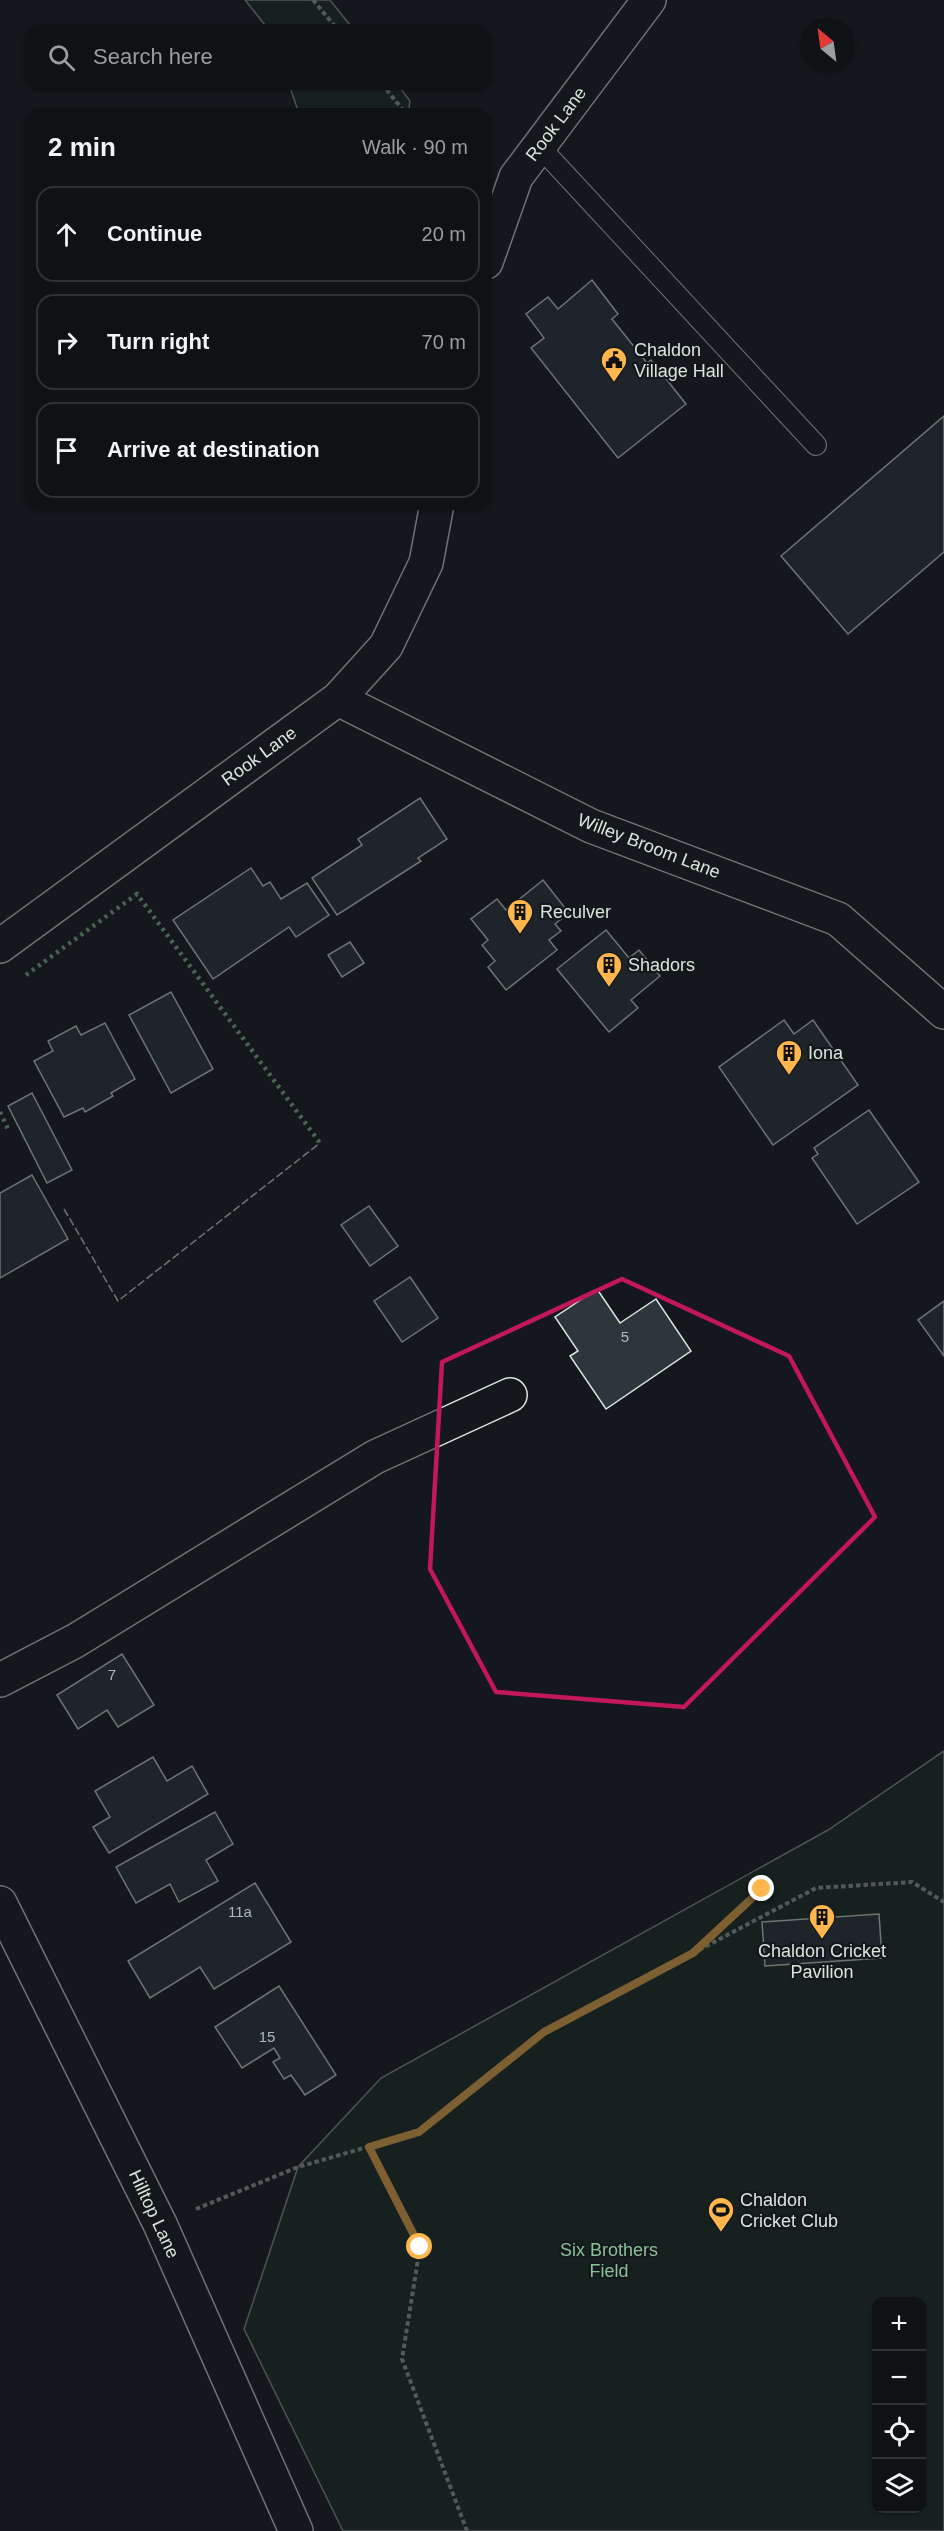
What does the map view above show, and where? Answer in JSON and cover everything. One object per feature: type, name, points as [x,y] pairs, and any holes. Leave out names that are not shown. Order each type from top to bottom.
[{"type":"street","name":"Rook Lane","points":[[492,245],[516,177],[649,0]]},
{"type":"street","name":"Rook Lane","points":[[0,946],[338,699],[386,646],[426,563],[436,510]]},
{"type":"street","name":"Willey Broom Lane","points":[[338,699],[591,826],[838,919],[944,1012]]},
{"type":"street","points":[[0,1680],[75,1641],[375,1457],[510,1395]]},
{"type":"street","name":"Hilltop Lane","points":[[0,1903],[160,2224],[296,2531]]},
{"type":"lane","points":[[539,146],[816,445]]},
{"type":"path","points":[[313,0],[333,24]]},
{"type":"path","points":[[387,90],[401,108]]},
{"type":"path","points":[[160,2224],[298,2167],[419,2132],[544,2032],[816,1888],[912,1882],[944,1902]]},
{"type":"path","points":[[693,1953],[762,1889]]},
{"type":"path","points":[[369,2147],[420,2247],[402,2359],[467,2531]]},
{"type":"highlighted area","points":[[622,1279],[789,1356],[875,1517],[684,1707],[496,1692],[430,1569],[442,1362]]},
{"type":"green space","points":[[245,0],[330,0],[349,24],[264,24]]},
{"type":"green space","points":[[291,90],[402,90],[410,101],[409,108],[297,108]]},
{"type":"green space","name":"Six Brothers Field","points":[[944,1751],[944,2531],[343,2531],[244,2329],[298,2167],[381,2078],[828,1830]]},
{"type":"building","name":"Chaldon Village Hall","points":[[592,280],[618,314],[612,319],[647,363],[651,360],[686,404],[618,458],[531,348],[544,338],[526,314],[548,297],[558,309]]},
{"type":"building","points":[[944,416],[944,552],[848,634],[781,556]]},
{"type":"building","points":[[420,798],[447,839],[418,858],[421,861],[337,915],[312,878],[362,845],[358,839]]},
{"type":"building","points":[[251,868],[263,886],[270,882],[281,899],[307,883],[329,915],[296,937],[289,927],[213,979],[173,920]]},
{"type":"building","name":"Reculver","points":[[543,880],[569,913],[555,924],[561,931],[549,940],[557,950],[506,990],[488,967],[495,961],[482,945],[488,940],[471,919],[497,899],[506,910]]},
{"type":"building","name":"Shadors","points":[[606,930],[629,958],[639,950],[660,976],[631,1000],[638,1008],[609,1032],[557,969]]},
{"type":"building","points":[[350,942],[364,963],[342,977],[328,955]]},
{"type":"building","points":[[171,992],[213,1069],[171,1093],[129,1015]]},
{"type":"building","name":"Iona","points":[[784,1020],[794,1034],[813,1020],[858,1085],[773,1145],[719,1067]]},
{"type":"building","points":[[105,1023],[135,1079],[111,1093],[113,1096],[85,1112],[83,1108],[64,1117],[34,1061],[53,1051],[48,1041],[76,1026],[81,1035]]},
{"type":"building","points":[[32,1093],[72,1170],[47,1183],[8,1106]]},
{"type":"building","points":[[869,1110],[919,1182],[857,1224],[812,1158],[818,1154],[814,1148]]},
{"type":"building","points":[[32,1175],[68,1239],[0,1278],[0,1193]]},
{"type":"building","points":[[369,1206],[398,1246],[370,1266],[341,1225]]},
{"type":"building","points":[[410,1277],[438,1318],[402,1342],[374,1301]]},
{"type":"building","points":[[597,1289],[620,1323],[656,1299],[691,1351],[606,1409],[570,1356],[578,1351],[555,1317]]},
{"type":"building","points":[[944,1301],[944,1356],[918,1320]]},
{"type":"building","points":[[122,1654],[154,1705],[118,1727],[107,1710],[78,1729],[57,1695]]},
{"type":"building","points":[[153,1757],[167,1781],[192,1766],[208,1794],[109,1853],[93,1827],[110,1817],[95,1791]]},
{"type":"building","points":[[215,1812],[233,1844],[206,1860],[218,1881],[179,1902],[170,1884],[136,1903],[116,1867]]},
{"type":"building","points":[[255,1883],[291,1942],[214,1989],[200,1967],[150,1998],[128,1961]]},
{"type":"building","name":"Chaldon Cricket Pavilion","points":[[879,1914],[882,1958],[765,1966],[762,1922]]},
{"type":"building","points":[[279,1986],[336,2075],[305,2095],[291,2075],[284,2079],[273,2062],[280,2058],[274,2048],[242,2068],[215,2027]]},
{"type":"hedge","points":[[26,975],[137,894],[320,1143]]},
{"type":"hedge","points":[[0,1112],[8,1129]]},
{"type":"fence","points":[[64,1209],[118,1301],[320,1143]]},
{"type":"place","name":"Chaldon Village Hall","points":[[614,383]]},
{"type":"place","name":"Reculver","points":[[520,935]]},
{"type":"place","name":"Shadors","points":[[609,988]]},
{"type":"place","name":"Iona","points":[[789,1076]]},
{"type":"place","name":"Chaldon Cricket Pavilion","points":[[822,1940]]},
{"type":"place","name":"Chaldon Cricket Club","points":[[721,2233]]},
{"type":"route","points":[[420,2247],[369,2147],[419,2132],[544,2032],[693,1953],[762,1889]]}]
